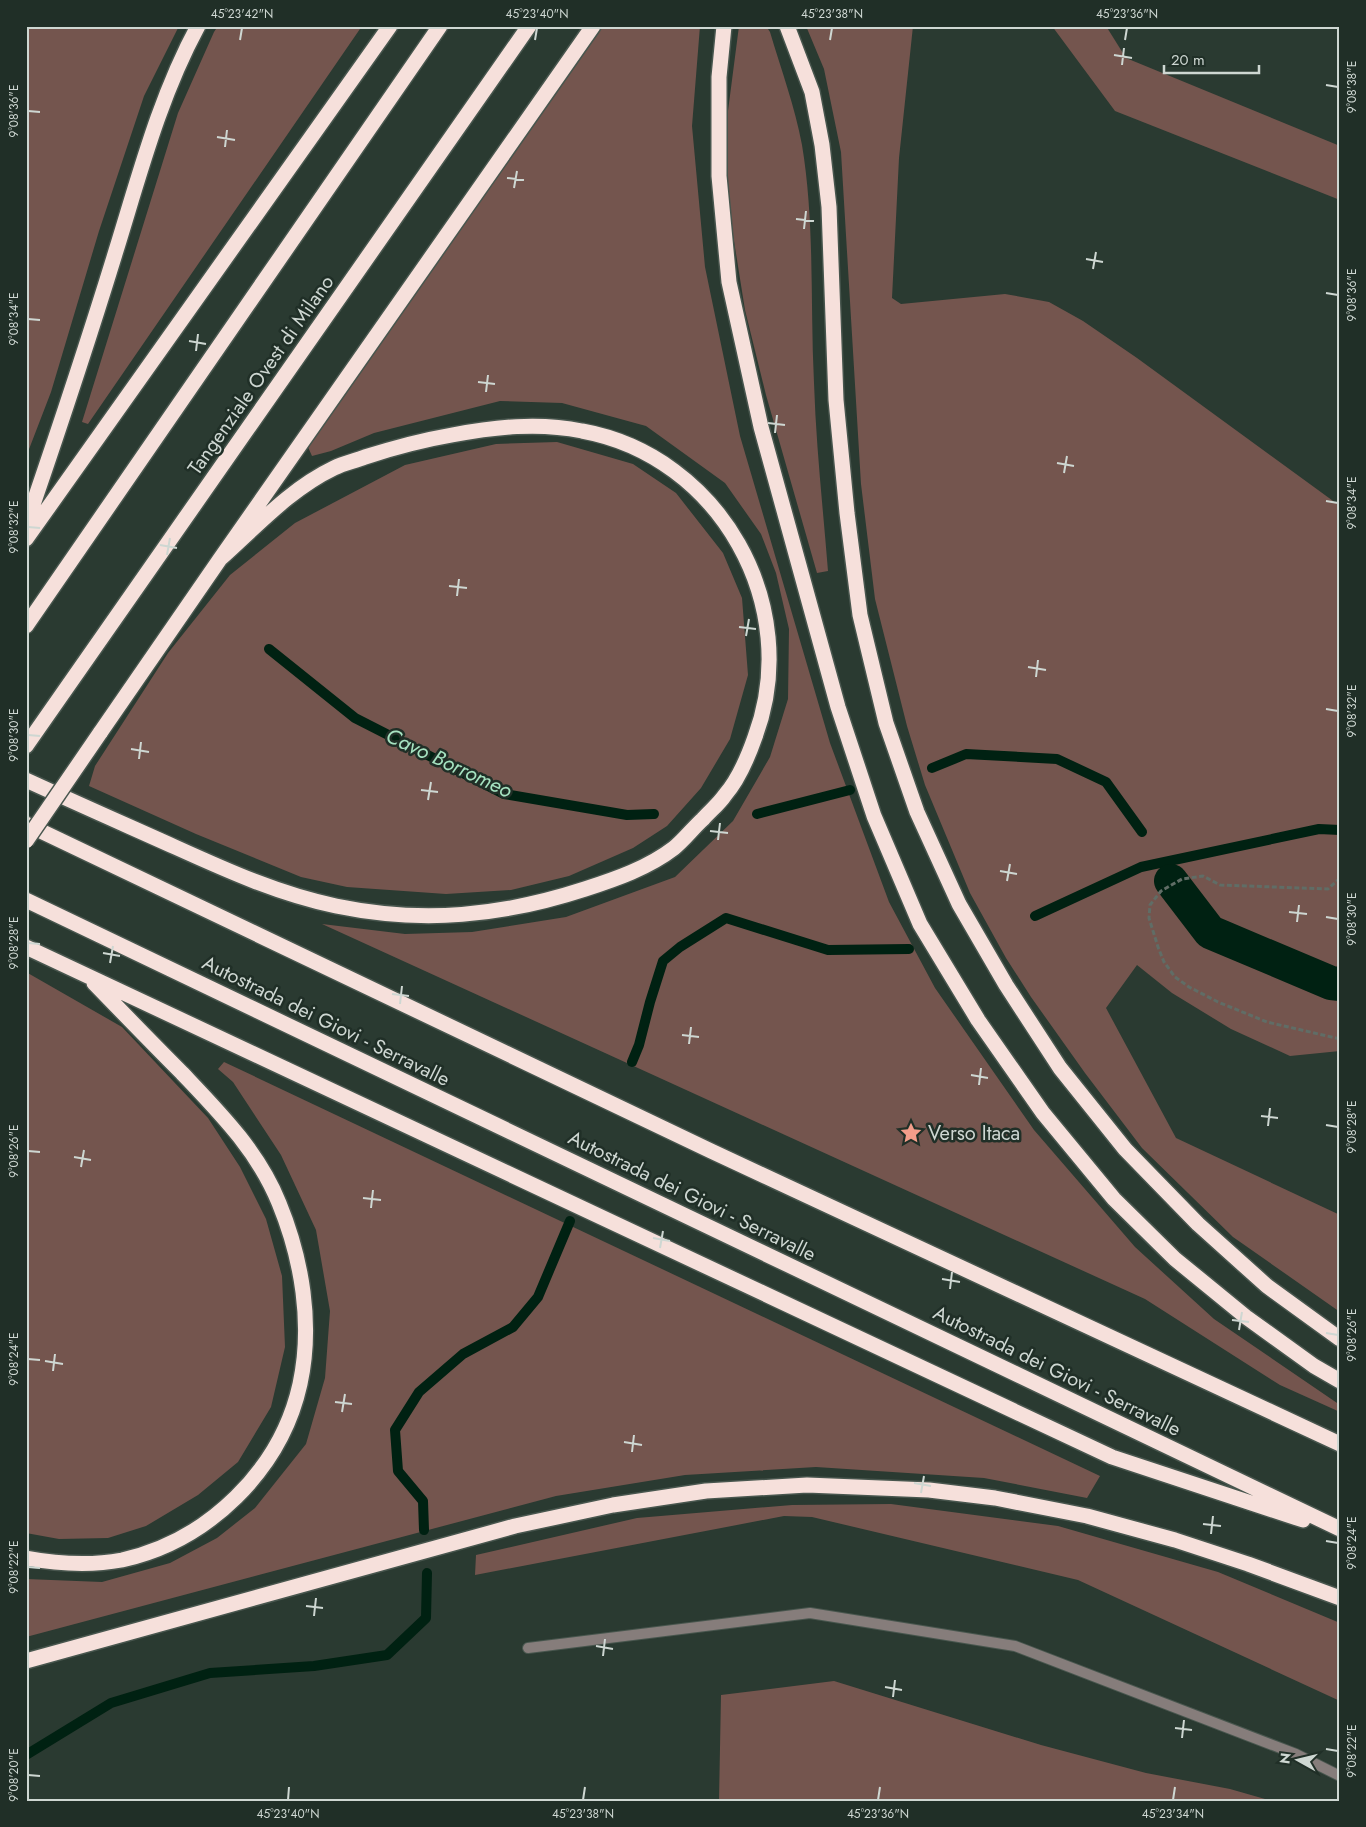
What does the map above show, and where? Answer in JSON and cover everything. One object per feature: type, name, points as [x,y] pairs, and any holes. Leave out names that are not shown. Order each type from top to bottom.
[{"type":"highway","points":[[26,525],[80,368],[156,122],[181,58],[198,26]]},
{"type":"highway","points":[[26,539],[390,26]]},
{"type":"highway","points":[[26,626],[440,26]]},
{"type":"highway","name":"Tangenziale Ovest di Milano","points":[[26,746],[528,26]]},
{"type":"highway","points":[[26,841],[220,559],[593,26]]},
{"type":"highway","points":[[724,26],[719,77],[719,176],[729,282],[761,427],[838,707],[874,816],[920,924],[978,1020],[1043,1113],[1114,1199],[1175,1259],[1239,1311],[1314,1366],[1340,1381]]},
{"type":"highway","points":[[787,26],[812,92],[822,145],[829,207],[836,400],[847,514],[860,615],[886,723],[917,812],[959,904],[1006,985],[1060,1068],[1125,1149],[1198,1224],[1267,1286],[1340,1339]]},
{"type":"highway","points":[[26,780],[246,879],[285,893],[336,906],[374,912],[435,917],[495,911],[553,899],[609,881],[643,867],[675,847],[726,794],[747,758],[762,719],[768,685],[769,650],[765,612],[753,574],[737,540],[715,510],[694,487],[670,468],[643,452],[616,440],[584,431],[553,426],[524,426],[458,433],[386,450],[335,467],[286,498],[220,559]]},
{"type":"highway","points":[[26,824],[711,1151],[1340,1444]]},
{"type":"highway","name":"Autostrada dei Giovi - Serravalle","points":[[26,900],[1340,1531]]},
{"type":"highway","points":[[26,947],[1112,1457],[1340,1531]]},
{"type":"highway","points":[[26,1558],[58,1564],[90,1564],[122,1560],[159,1548],[200,1528],[246,1488],[268,1459],[286,1426],[300,1384],[306,1338],[303,1293],[295,1248],[278,1202],[255,1158],[228,1122],[88,976]]},
{"type":"highway","points":[[26,1661],[516,1526],[613,1505],[706,1491],[807,1485],[929,1490],[995,1498],[1086,1516],[1175,1540],[1340,1598]]},
{"type":"lane","points":[[528,1648],[810,1613],[1015,1646],[1296,1754],[1340,1776]]},
{"type":"path","points":[[1340,878],[1328,889],[1220,885],[1203,876],[1182,879],[1161,891],[1150,905],[1149,918],[1164,962],[1175,977],[1189,987],[1218,1002],[1267,1022],[1340,1039]]},
{"type":"shaded area","points":[[26,26],[179,26],[144,96],[99,231],[51,392],[26,457]]},
{"type":"shaded area","points":[[218,26],[362,26],[88,424],[82,422],[178,113]]},
{"type":"shaded area","points":[[602,26],[700,26],[692,126],[705,267],[740,436],[830,743],[889,902],[935,988],[1034,1130],[1135,1247],[1214,1319],[1340,1405],[1340,1412],[1280,1385],[1145,1299],[322,924],[405,934],[472,932],[566,917],[675,877],[733,821],[770,757],[788,699],[789,629],[776,573],[761,534],[725,483],[646,426],[562,403],[500,401],[374,433],[331,451],[312,456],[307,445]]},
{"type":"shaded area","points":[[739,26],[766,26],[770,32],[792,102],[802,145],[809,204],[815,407],[828,571],[817,573],[766,395],[745,310],[730,216],[725,134]]},
{"type":"shaded area","points":[[806,26],[913,26],[899,158],[892,298],[901,304],[1005,294],[1049,302],[1083,321],[1137,358],[1340,506],[1340,1051],[1290,1056],[1231,1029],[1172,993],[1137,965],[1106,1008],[1176,1138],[1340,1215],[1340,1312],[1233,1237],[1142,1148],[1085,1073],[1006,958],[970,893],[925,785],[907,726],[875,599],[861,484],[841,152],[824,69]]},
{"type":"shaded area","points":[[1052,26],[1106,26],[1126,58],[1340,146],[1340,200],[1115,111]]},
{"type":"shaded area","points":[[557,442],[633,464],[676,493],[723,553],[742,598],[748,675],[730,739],[701,788],[667,826],[633,848],[569,876],[511,890],[446,894],[347,887],[301,877],[196,834],[89,786],[95,766],[168,653],[230,575],[295,523],[405,465],[496,444]]},
{"type":"shaded area","points":[[26,972],[122,1027],[208,1118],[240,1167],[266,1219],[282,1276],[285,1347],[271,1407],[238,1462],[198,1495],[146,1526],[108,1538],[59,1539],[26,1533]]},
{"type":"shaded area","points":[[224,1062],[1100,1476],[1087,1498],[984,1478],[816,1467],[685,1475],[556,1496],[26,1637],[26,1579],[102,1582],[170,1563],[217,1538],[255,1508],[306,1444],[325,1378],[330,1311],[316,1230],[281,1155],[233,1082],[218,1069]]},
{"type":"shaded area","points":[[891,1504],[1058,1526],[1218,1572],[1340,1623],[1340,1701],[1078,1580],[812,1517],[784,1516],[475,1575],[476,1555],[637,1518],[792,1505]]},
{"type":"shaded area","points":[[834,1681],[1041,1745],[1146,1773],[1230,1789],[1272,1801],[719,1801],[721,1695]]},
{"type":"waterway","name":"Cavo Borromeo","points":[[269,649],[355,718],[504,794],[627,815],[654,814]]},
{"type":"waterway","name":"Cavo Borromeo","points":[[932,768],[966,754],[1057,759],[1106,782],[1142,832]]},
{"type":"waterway","name":"Cavo Borromeo","points":[[757,814],[850,790]]},
{"type":"waterway","points":[[1035,916],[1141,867],[1319,829],[1340,830]]},
{"type":"waterway","name":"Cavo Borromeo","points":[[1171,881],[1210,932],[1331,983],[1340,984]]},
{"type":"waterway","points":[[632,1062],[639,1045],[663,961],[680,947],[726,918],[828,950],[909,949]]},
{"type":"waterway","points":[[424,1530],[423,1501],[398,1471],[395,1430],[419,1392],[463,1354],[513,1327],[538,1297],[570,1221]]},
{"type":"waterway","points":[[26,1755],[111,1703],[210,1673],[314,1666],[387,1655],[426,1618],[427,1573]]},
{"type":"place","name":"Verso Itaca","points":[[911,1133]]}]
